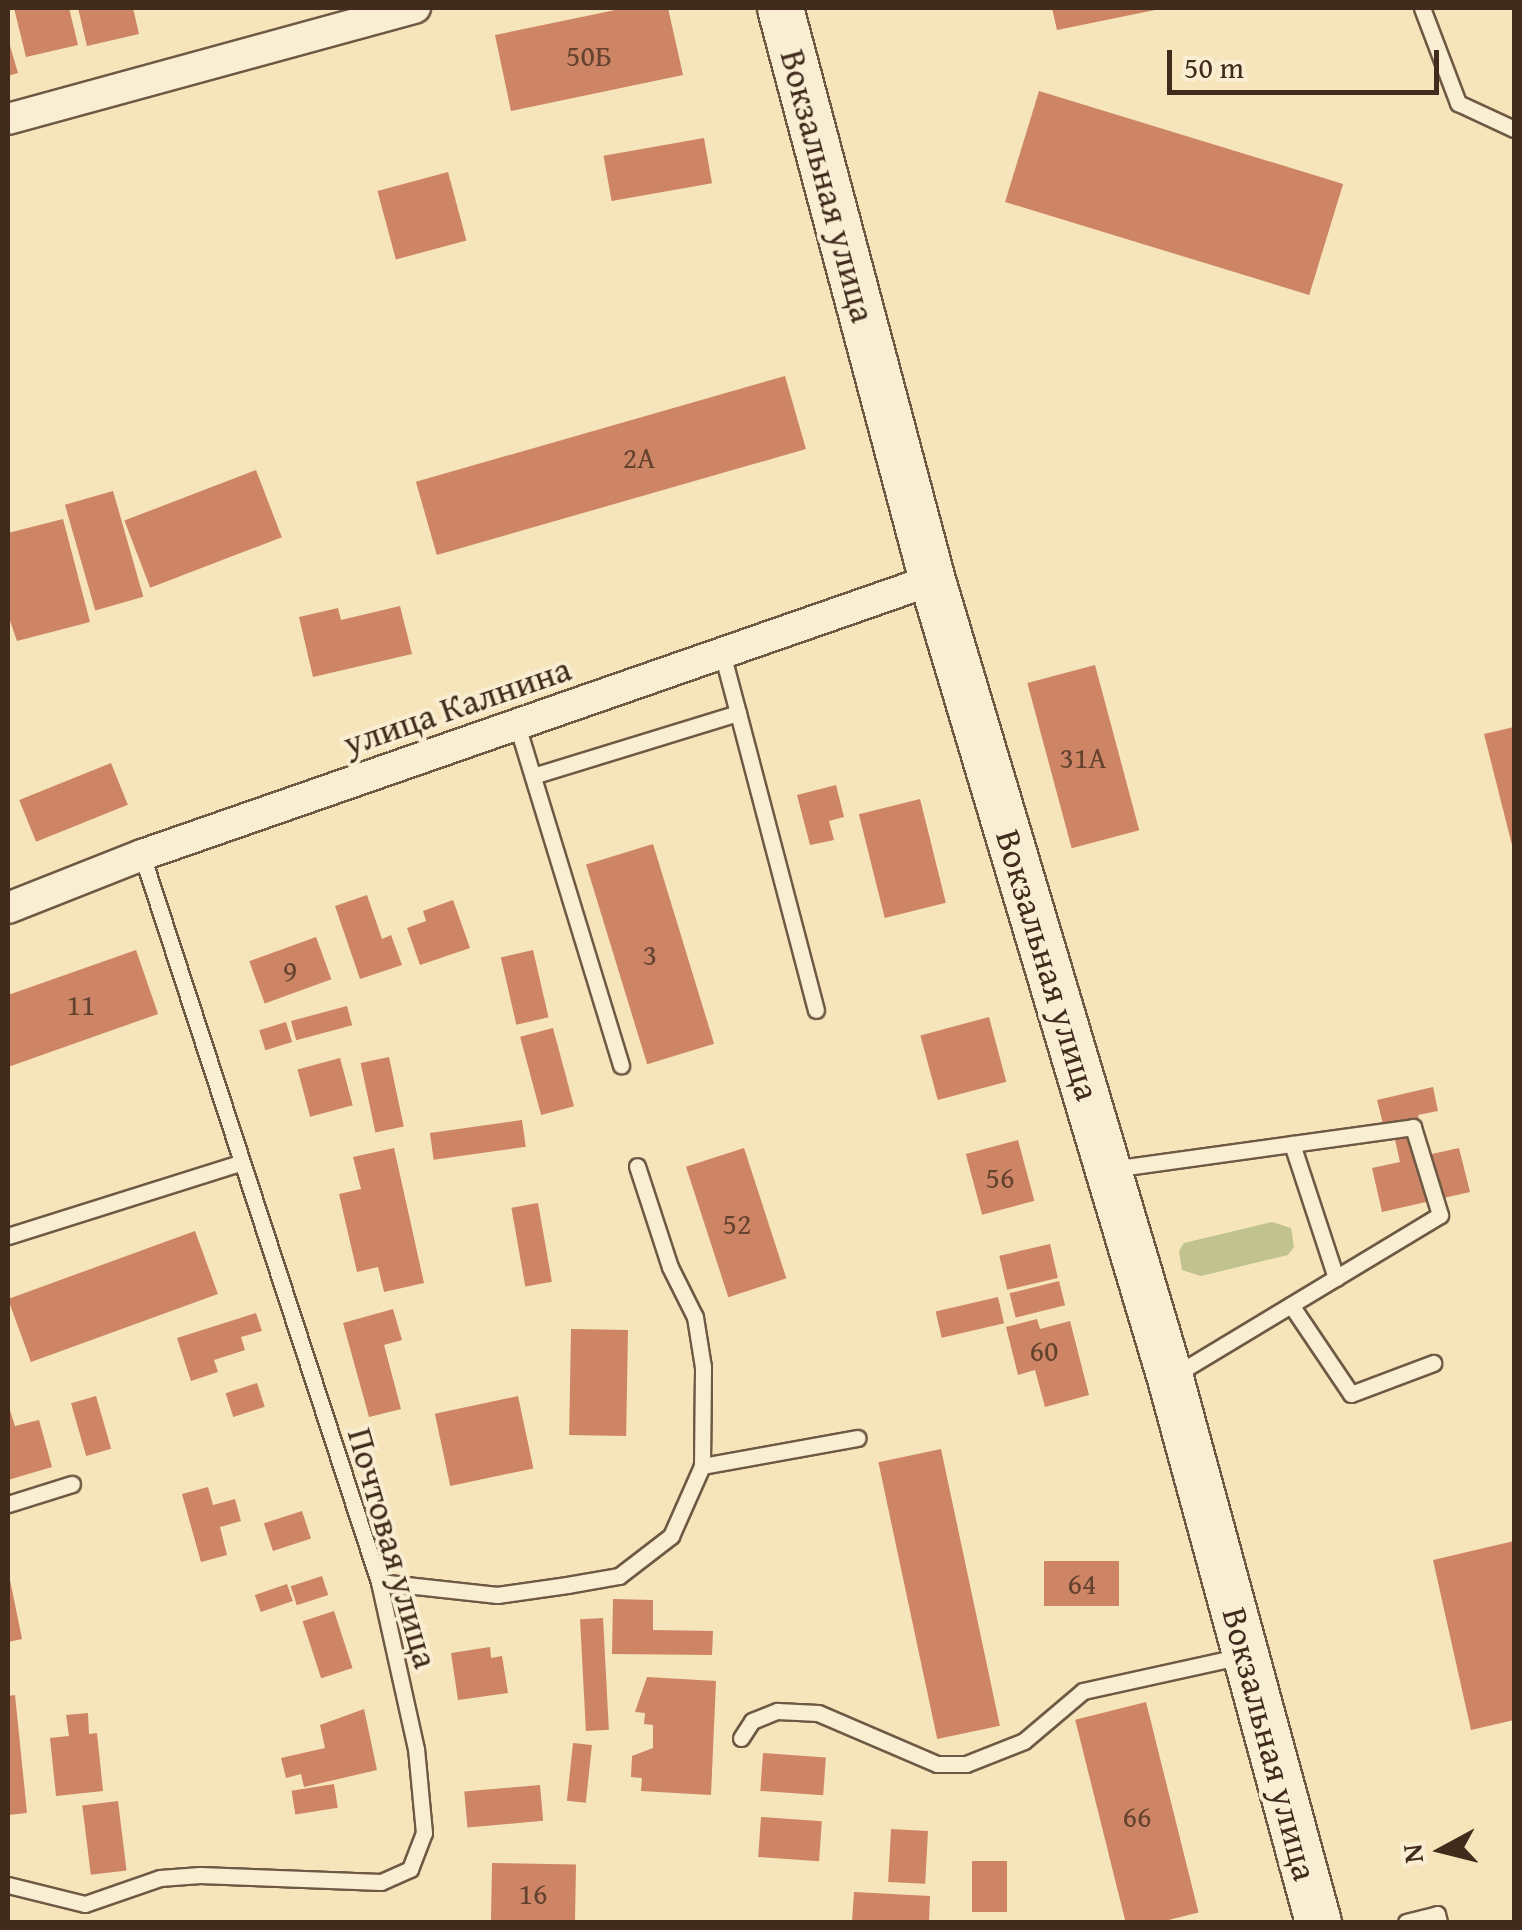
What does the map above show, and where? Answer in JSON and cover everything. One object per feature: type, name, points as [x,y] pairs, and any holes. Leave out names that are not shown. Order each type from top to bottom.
[{"type":"main road","name":"Вокзальная улица","points":[[780,8],[932,580],[1110,1169],[1318,1922]]},
{"type":"street","points":[[8,119],[416,8]]},
{"type":"street","name":"улица Калнина","points":[[8,908],[142,855],[932,580]]},
{"type":"lane","points":[[1422,8],[1458,103],[1514,130]]},
{"type":"lane","points":[[722,653],[816,1010]]},
{"type":"lane","points":[[533,776],[738,713]]},
{"type":"lane","points":[[517,724],[621,1065]]},
{"type":"lane","name":"Почтовая улица","points":[[86,1904],[160,1878],[381,1882],[410,1869],[424,1834],[416,1749],[379,1582],[142,855]]},
{"type":"lane","points":[[1110,1169],[1413,1127],[1440,1215],[1170,1378]]},
{"type":"lane","points":[[1292,1144],[1336,1278]]},
{"type":"lane","points":[[8,1236],[242,1162]]},
{"type":"lane","points":[[379,1582],[497,1595],[619,1576],[670,1536],[702,1466],[703,1367],[695,1318],[670,1267],[637,1166]]},
{"type":"lane","points":[[1291,1305],[1350,1394],[1433,1364]]},
{"type":"lane","points":[[702,1466],[856,1438]]},
{"type":"lane","points":[[8,1504],[72,1484]]},
{"type":"lane","points":[[741,1738],[752,1722],[777,1711],[818,1713],[937,1764],[966,1764],[1024,1741],[1083,1690],[1246,1656]]},
{"type":"lane","points":[[8,1885],[86,1904],[85,1922]]},
{"type":"lane","points":[[1406,1922],[1437,1914],[1439,1922]]},
{"type":"green space","points":[[1272,1222],[1291,1228],[1294,1247],[1288,1255],[1201,1276],[1182,1270],[1179,1251],[1184,1243]]},
{"type":"building","points":[[14,8],[69,8],[78,45],[26,57]]},
{"type":"building","points":[[78,8],[133,8],[139,34],[87,46]]},
{"type":"building","points":[[625,8],[668,8],[683,75],[511,111],[495,35]]},
{"type":"building","points":[[1052,8],[1159,8],[1160,9],[1057,30]]},
{"type":"building","points":[[8,39],[18,73],[8,76]]},
{"type":"building","points":[[1039,91],[1343,184],[1309,295],[1005,202]]},
{"type":"building","points":[[704,138],[712,183],[612,201],[604,156]]},
{"type":"building","points":[[448,172],[466,241],[396,259],[377,191]]},
{"type":"building","points":[[785,376],[806,449],[437,555],[416,482]]},
{"type":"building","points":[[256,470],[282,537],[150,588],[124,521]]},
{"type":"building","points":[[113,491],[143,597],[95,611],[65,505]]},
{"type":"building","points":[[63,519],[90,622],[17,641],[8,615],[8,533]]},
{"type":"building","points":[[400,606],[412,654],[313,677],[299,617],[338,608],[341,620]]},
{"type":"building","points":[[1095,665],[1139,830],[1072,848],[1027,683]]},
{"type":"building","points":[[1514,727],[1514,849],[1513,849],[1484,734]]},
{"type":"building","points":[[111,763],[128,805],[36,842],[19,800]]},
{"type":"building","points":[[836,785],[844,817],[829,821],[834,840],[810,845],[797,795]]},
{"type":"building","points":[[920,799],[946,903],[885,918],[859,814]]},
{"type":"building","points":[[653,844],[714,1044],[647,1064],[586,864]]},
{"type":"building","points":[[367,895],[382,939],[391,935],[402,965],[360,979],[335,906]]},
{"type":"building","points":[[453,900],[470,948],[420,965],[407,928],[426,921],[423,911]]},
{"type":"building","points":[[316,937],[331,979],[265,1004],[249,961]]},
{"type":"building","points":[[136,950],[158,1014],[8,1067],[8,995]]},
{"type":"building","points":[[533,950],[549,1017],[516,1025],[501,957]]},
{"type":"building","points":[[347,1006],[352,1025],[296,1040],[291,1021]]},
{"type":"building","points":[[989,1017],[1006,1082],[938,1100],[920,1035]]},
{"type":"building","points":[[286,1022],[292,1042],[265,1050],[259,1030]]},
{"type":"building","points":[[553,1028],[574,1106],[541,1115],[520,1037]]},
{"type":"building","points":[[389,1057],[404,1126],[375,1132],[361,1063]]},
{"type":"building","points":[[340,1058],[353,1105],[310,1117],[297,1069]]},
{"type":"building","points":[[1433,1087],[1438,1111],[1418,1115],[1427,1155],[1459,1148],[1470,1192],[1382,1212],[1372,1168],[1400,1162],[1391,1122],[1383,1124],[1377,1100]]},
{"type":"building","points":[[522,1120],[526,1147],[434,1160],[430,1133]]},
{"type":"building","points":[[1018,1140],[1034,1201],[982,1215],[966,1154]]},
{"type":"building","points":[[394,1148],[424,1283],[384,1292],[378,1267],[357,1272],[339,1194],[361,1189],[353,1157]]},
{"type":"building","points":[[744,1148],[786,1278],[728,1297],[686,1167]]},
{"type":"building","points":[[538,1203],[552,1282],[525,1286],[511,1208]]},
{"type":"building","points":[[195,1231],[218,1294],[31,1362],[8,1299]]},
{"type":"building","points":[[1050,1244],[1058,1278],[1007,1290],[999,1256]]},
{"type":"building","points":[[1059,1281],[1065,1305],[1016,1318],[1010,1293]]},
{"type":"building","points":[[998,1297],[1004,1323],[942,1338],[936,1311]]},
{"type":"building","points":[[393,1309],[402,1340],[384,1345],[401,1409],[369,1417],[343,1323]]},
{"type":"building","points":[[256,1313],[262,1331],[241,1337],[245,1350],[214,1360],[218,1372],[191,1381],[177,1338]]},
{"type":"building","points":[[1037,1319],[1040,1329],[1070,1321],[1089,1395],[1045,1407],[1035,1370],[1018,1375],[1006,1327]]},
{"type":"building","points":[[571,1329],[628,1330],[626,1436],[569,1435]]},
{"type":"building","points":[[257,1383],[265,1407],[233,1417],[226,1393]]},
{"type":"building","points":[[96,1396],[111,1449],[86,1456],[71,1403]]},
{"type":"building","points":[[518,1396],[533,1468],[450,1486],[435,1414]]},
{"type":"building","points":[[8,1404],[15,1426],[39,1420],[52,1467],[8,1480]]},
{"type":"building","points":[[941,1449],[1000,1726],[937,1739],[878,1462]]},
{"type":"building","points":[[208,1487],[213,1505],[235,1499],[241,1521],[220,1527],[227,1555],[201,1562],[182,1494]]},
{"type":"building","points":[[302,1511],[311,1539],[273,1551],[264,1523]]},
{"type":"building","points":[[1514,1541],[1514,1720],[1471,1730],[1433,1560]]},
{"type":"building","points":[[1044,1561],[1119,1561],[1119,1606],[1044,1606]]},
{"type":"building","points":[[8,1576],[22,1639],[8,1642]]},
{"type":"building","points":[[322,1576],[328,1595],[297,1605],[291,1586]]},
{"type":"building","points":[[287,1584],[293,1601],[261,1612],[255,1595]]},
{"type":"building","points":[[613,1599],[653,1600],[653,1630],[713,1631],[712,1655],[612,1654]]},
{"type":"building","points":[[334,1611],[353,1668],[321,1678],[303,1621]]},
{"type":"building","points":[[603,1618],[609,1730],[586,1731],[580,1619]]},
{"type":"building","points":[[490,1647],[491,1658],[502,1656],[508,1693],[458,1700],[451,1653]]},
{"type":"building","points":[[647,1677],[716,1681],[711,1795],[641,1791],[642,1778],[631,1777],[632,1756],[653,1748],[653,1725],[644,1724],[645,1713],[635,1712]]},
{"type":"building","points":[[15,1695],[27,1813],[8,1815],[8,1696]]},
{"type":"building","points":[[1146,1702],[1198,1913],[1161,1922],[1126,1922],[1075,1720]]},
{"type":"building","points":[[364,1709],[377,1770],[304,1787],[301,1774],[286,1778],[281,1758],[325,1748],[320,1725]]},
{"type":"building","points":[[88,1713],[89,1734],[97,1733],[103,1791],[56,1796],[50,1738],[69,1736],[66,1715]]},
{"type":"building","points":[[573,1743],[592,1745],[586,1803],[567,1801]]},
{"type":"building","points":[[763,1753],[826,1757],[823,1795],[760,1791]]},
{"type":"building","points":[[334,1784],[338,1808],[295,1814],[292,1791]]},
{"type":"building","points":[[540,1785],[543,1821],[467,1827],[464,1792]]},
{"type":"building","points":[[118,1801],[127,1870],[91,1875],[82,1805]]},
{"type":"building","points":[[761,1817],[822,1821],[819,1861],[758,1857]]},
{"type":"building","points":[[891,1829],[928,1831],[925,1884],[888,1882]]},
{"type":"building","points":[[972,1861],[1007,1861],[1007,1912],[972,1912]]},
{"type":"building","points":[[492,1863],[576,1864],[575,1922],[491,1922]]},
{"type":"building","points":[[854,1892],[930,1896],[929,1922],[852,1922]]}]
